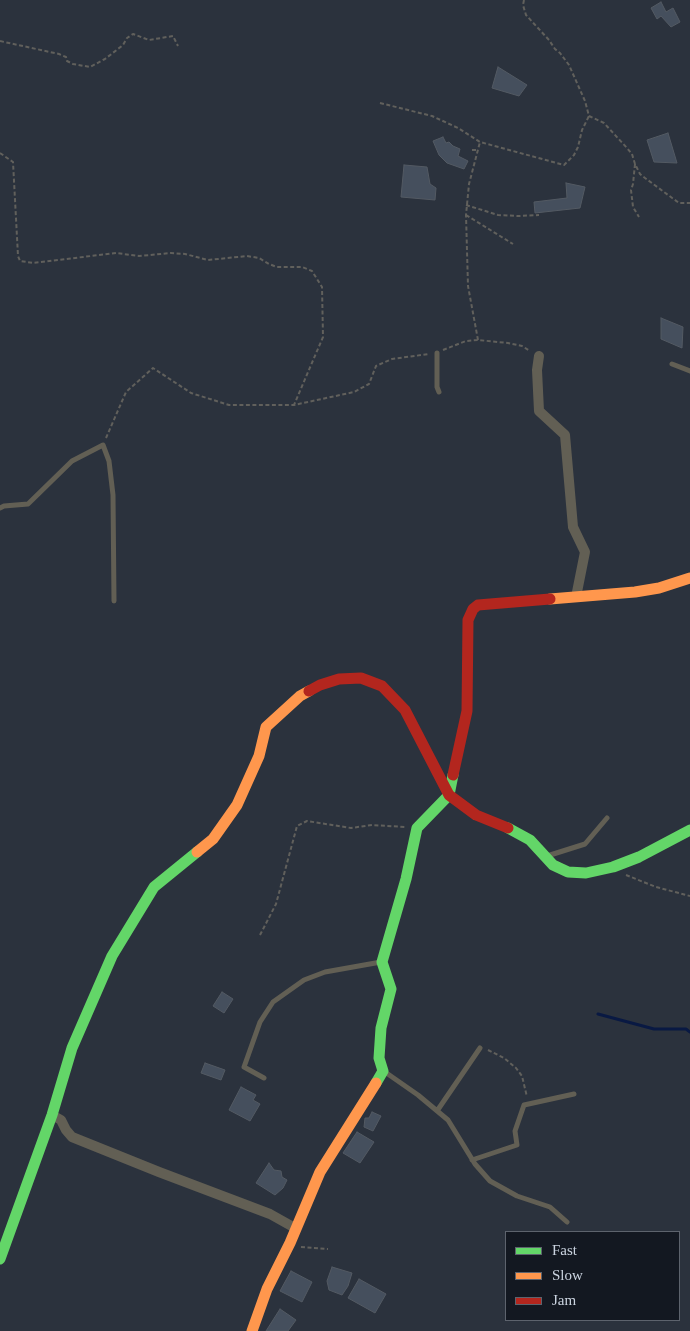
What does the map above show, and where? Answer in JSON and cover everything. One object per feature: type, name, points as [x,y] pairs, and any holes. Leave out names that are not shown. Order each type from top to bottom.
[{"type":"street","points":[[538,356],[539,411],[565,435],[573,527],[586,552],[576,597]]},
{"type":"street","points":[[252,1331],[267,1290],[290,1243],[320,1172],[383,1071],[379,1058],[381,1028],[391,988],[382,962],[406,879],[417,828],[449,795],[467,711],[468,620],[472,609],[478,605],[576,597],[609,592],[635,592],[658,588],[690,578]]},
{"type":"street","points":[[0,1259],[52,1115],[72,1048],[117,948],[154,887],[218,832],[237,805],[259,756],[266,727],[300,696],[320,685],[340,679],[361,678],[382,686],[405,710],[449,795],[476,816],[510,829],[530,840],[553,864],[568,872],[586,873],[613,867],[640,857],[690,830]]},
{"type":"street","points":[[52,1115],[61,1120],[72,1137],[270,1214],[295,1228]]},
{"type":"lane","points":[[437,353],[437,387],[439,392]]},
{"type":"lane","points":[[672,364],[690,372]]},
{"type":"lane","points":[[0,508],[28,504],[72,461],[104,445],[109,461],[113,496],[114,601]]},
{"type":"lane","points":[[545,857],[585,844],[607,818]]},
{"type":"lane","points":[[264,1078],[244,1067],[260,1022],[273,1002],[304,980],[325,972],[382,962]]},
{"type":"lane","points":[[437,1111],[480,1048]]},
{"type":"lane","points":[[383,1071],[418,1095],[448,1120],[472,1160],[490,1181],[517,1196],[550,1207],[566,1222]]},
{"type":"lane","points":[[472,1160],[517,1145],[515,1131],[524,1105],[574,1094]]},
{"type":"path","points":[[380,103],[432,116],[458,128],[480,142],[564,165],[574,155],[582,130],[589,116],[585,101],[569,65],[560,52],[526,15],[523,5],[524,0]]},
{"type":"path","points":[[0,40],[59,54],[66,57],[67,61],[73,64],[90,67],[105,59],[123,45],[127,38],[133,34],[149,40],[174,36],[178,46]]},
{"type":"path","points":[[589,116],[604,123],[632,154],[640,174],[679,203],[690,203]]},
{"type":"path","points":[[478,340],[468,286],[466,205],[469,184],[480,142]]},
{"type":"path","points":[[472,150],[477,150]]},
{"type":"path","points":[[0,153],[14,162],[18,256],[20,261],[33,263],[116,253],[139,256],[171,253],[185,254],[208,260],[253,257],[260,258],[277,267],[302,267],[312,271],[322,287],[323,337],[294,405]]},
{"type":"path","points":[[635,164],[631,190],[634,208],[639,217]]},
{"type":"path","points":[[466,205],[498,215],[539,215]]},
{"type":"path","points":[[466,215],[514,244]]},
{"type":"path","points":[[104,445],[126,392],[153,368],[191,393],[229,405],[294,405],[354,392],[369,384],[376,366],[392,359],[437,353],[466,341],[478,340],[522,346],[538,356]]},
{"type":"path","points":[[260,936],[276,904],[297,826],[307,821],[351,828],[372,825],[417,828]]},
{"type":"path","points":[[613,867],[630,878],[690,896]]},
{"type":"path","points":[[480,1048],[498,1054],[516,1068],[522,1076],[528,1098],[535,1103]]},
{"type":"path","points":[[290,1243],[302,1247],[328,1249]]},
{"type":"building","points":[[661,2],[666,12],[673,8],[680,22],[671,27],[661,16],[657,19],[651,8]]},
{"type":"building","points":[[498,67],[527,85],[519,96],[492,88]]},
{"type":"building","points":[[668,133],[677,163],[654,162],[647,140]]},
{"type":"building","points":[[443,137],[446,143],[449,142],[460,149],[458,156],[468,161],[464,169],[447,163],[439,155],[433,141]]},
{"type":"building","points":[[404,165],[427,167],[430,184],[436,188],[435,200],[401,197]]},
{"type":"building","points":[[566,183],[585,187],[580,208],[535,213],[534,202],[567,198]]},
{"type":"building","points":[[661,318],[683,327],[682,348],[661,339]]},
{"type":"building","points":[[222,992],[233,999],[224,1013],[213,1006]]},
{"type":"building","points":[[205,1063],[225,1070],[221,1080],[201,1073]]},
{"type":"building","points":[[241,1087],[256,1095],[253,1100],[260,1104],[250,1121],[229,1110]]},
{"type":"building","points":[[372,1112],[381,1116],[373,1131],[364,1127],[365,1118],[369,1118]]},
{"type":"building","points":[[357,1132],[374,1142],[360,1163],[343,1153]]},
{"type":"building","points":[[269,1163],[274,1170],[281,1171],[282,1177],[287,1180],[283,1188],[275,1195],[256,1183]]},
{"type":"building","points":[[332,1267],[352,1273],[348,1286],[342,1295],[329,1290],[327,1281]]},
{"type":"building","points":[[291,1271],[312,1282],[302,1302],[280,1291]]},
{"type":"building","points":[[359,1279],[386,1294],[375,1313],[348,1298]]},
{"type":"building","points":[[280,1309],[296,1320],[288,1331],[266,1331]]},
{"type":"waterway","points":[[598,1014],[654,1029],[686,1029],[690,1032]]},
{"type":"traffic: fast","points":[[376,1083],[383,1071],[379,1058],[381,1028],[391,989],[382,962],[406,879],[417,828],[449,795],[453,775]]},
{"type":"traffic: fast","points":[[508,828],[530,840],[553,865],[568,872],[586,873],[613,867],[639,857],[690,830]]},
{"type":"traffic: fast","points":[[0,1259],[52,1115],[72,1048],[112,956],[154,887],[197,852]]},
{"type":"traffic: slow","points":[[550,599],[635,592],[659,588],[690,578]]},
{"type":"traffic: slow","points":[[197,852],[213,839],[237,805],[259,756],[266,727],[300,696],[309,691]]},
{"type":"traffic: slow","points":[[252,1331],[267,1289],[290,1243],[320,1172],[376,1083]]},
{"type":"traffic: jam","points":[[453,775],[467,711],[468,620],[473,609],[478,605],[550,599]]},
{"type":"traffic: jam","points":[[309,691],[339,679],[361,678],[382,686],[405,710],[449,795],[476,815],[508,828]]}]
